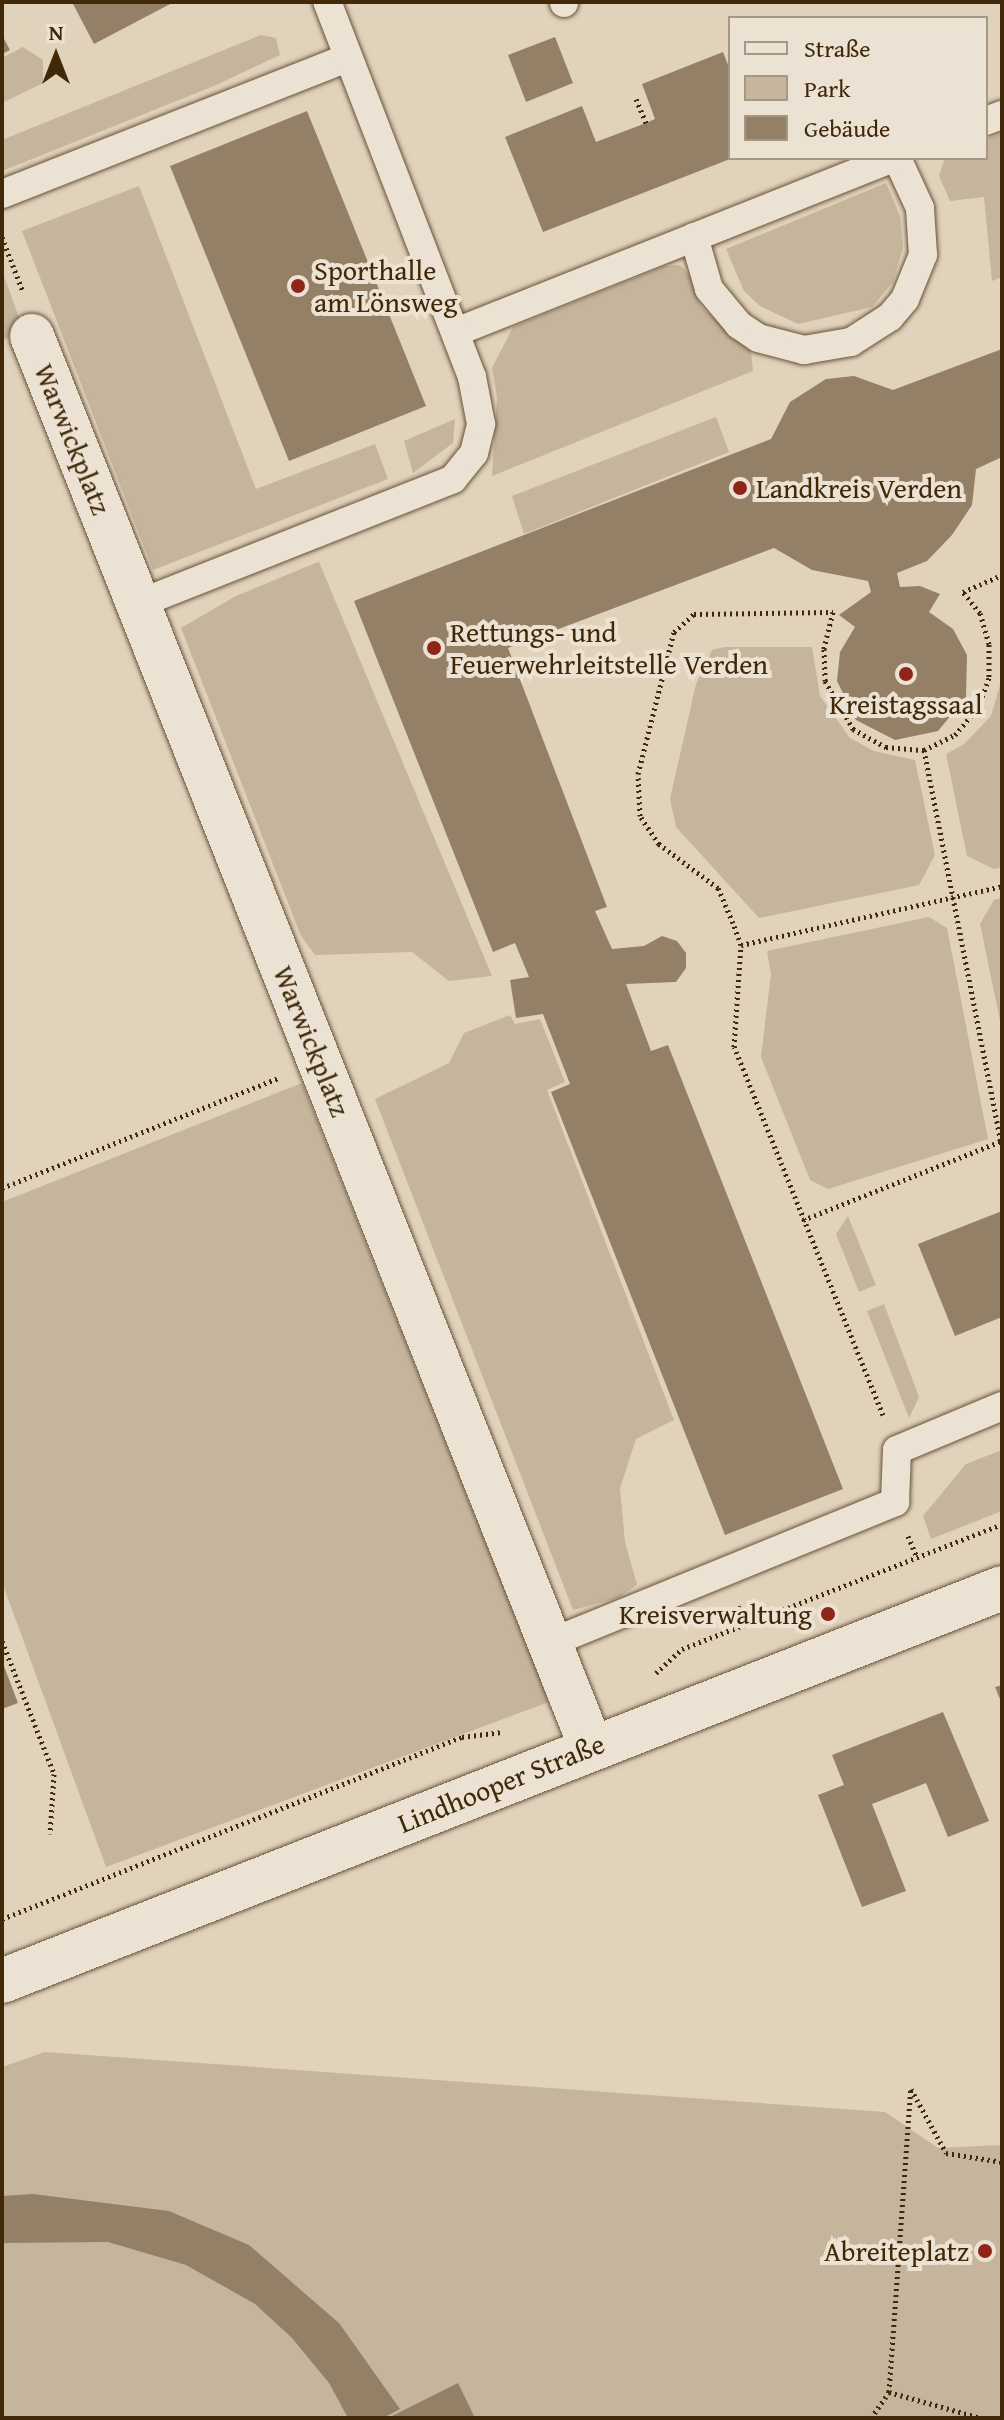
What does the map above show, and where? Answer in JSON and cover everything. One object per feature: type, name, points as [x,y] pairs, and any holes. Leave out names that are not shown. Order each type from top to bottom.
[{"type":"street","name":"Warwickplatz","points":[[32,336],[591,1747]]},
{"type":"street","name":"Lindhooper Straße","points":[[2,1981],[1002,1588]]},
{"type":"lane","points":[[138,604],[453,479],[474,453],[481,424],[456,332],[327,2]]},
{"type":"lane","points":[[2,194],[348,58]]},
{"type":"lane","points":[[456,332],[890,160]]},
{"type":"lane","points":[[694,237],[709,289],[739,325],[758,338],[804,350],[851,342],[890,317],[905,299],[923,255],[920,208],[896,160]]},
{"type":"lane","points":[[550,1643],[895,1502],[897,1450],[1002,1406]]},
{"type":"path","points":[[636,99],[646,123]]},
{"type":"path","points":[[2,237],[32,315],[32,336]]},
{"type":"path","points":[[897,1450],[734,1047],[741,945],[718,888],[659,844],[640,816],[638,774],[666,655],[684,620],[694,614],[833,612],[824,649],[825,681],[837,709],[853,729],[886,747],[924,750],[955,735],[978,708],[989,677],[989,644],[980,613],[963,592],[1002,575]]},
{"type":"path","points":[[803,1220],[1002,1141],[924,750]]},
{"type":"path","points":[[741,945],[1002,886]]},
{"type":"path","points":[[2,1188],[278,1077],[287,1101],[329,1085]]},
{"type":"path","points":[[651,1677],[682,1649],[1002,1524]]},
{"type":"path","points":[[2,1641],[54,1774],[50,1834]]},
{"type":"path","points":[[2,1919],[462,1737],[511,1731]]},
{"type":"path","points":[[871,2418],[889,2392],[911,2088],[946,2153],[1002,2162]]},
{"type":"path","points":[[889,2392],[981,2418]]},
{"type":"green space","points":[[261,35],[276,38],[280,55],[214,86],[2,171],[2,140]]},
{"type":"green space","points":[[23,47],[43,60],[43,83],[2,103],[2,58]]},
{"type":"green space","points":[[1002,133],[1002,277],[992,281],[984,197],[950,201],[939,176],[944,160],[988,160],[988,138]]},
{"type":"green space","points":[[886,183],[900,216],[903,248],[893,282],[872,307],[798,324],[760,306],[744,291],[726,249]]},
{"type":"green space","points":[[139,186],[256,489],[375,444],[388,479],[153,570],[22,231]]},
{"type":"green space","points":[[680,265],[690,276],[701,307],[751,350],[753,371],[492,476],[497,397],[492,368],[513,327],[665,266]]},
{"type":"green space","points":[[2,271],[24,331],[2,340]]},
{"type":"green space","points":[[716,417],[729,452],[524,534],[512,496]]},
{"type":"green space","points":[[455,419],[453,443],[413,473],[404,441]]},
{"type":"green space","points":[[319,562],[492,976],[449,981],[412,952],[315,955],[301,936],[181,628],[236,596]]},
{"type":"green space","points":[[725,647],[812,647],[820,696],[850,738],[874,751],[915,760],[935,855],[919,885],[759,918],[676,827],[670,799],[696,684],[712,650]]},
{"type":"green space","points":[[1002,678],[1002,867],[994,869],[967,856],[946,754],[964,744],[991,716]]},
{"type":"green space","points":[[1002,898],[1002,1030],[980,924],[994,900]]},
{"type":"green space","points":[[929,917],[947,928],[988,1139],[828,1189],[810,1180],[761,1057],[771,974],[767,951]]},
{"type":"green space","points":[[510,1015],[515,1024],[540,1019],[565,1082],[547,1090],[674,1420],[636,1439],[620,1488],[625,1542],[637,1585],[618,1598],[573,1610],[375,1099],[449,1063],[464,1033]]},
{"type":"green space","points":[[302,1083],[549,1702],[106,1867],[2,1582],[2,1202]]},
{"type":"green space","points":[[848,1216],[876,1285],[859,1292],[836,1234]]},
{"type":"green space","points":[[884,1304],[919,1397],[909,1418],[867,1311]]},
{"type":"green space","points":[[1002,1450],[1002,1511],[931,1539],[923,1516],[966,1464]]},
{"type":"green space","points":[[45,2052],[885,2112],[938,2148],[1002,2145],[1002,2418],[2,2418],[2,2067]]},
{"type":"building","points":[[72,2],[174,2],[94,44]]},
{"type":"building","points":[[2,35],[10,50],[2,54]]},
{"type":"building","points":[[555,37],[573,83],[526,102],[508,55]]},
{"type":"building","points":[[723,52],[728,65],[728,160],[543,232],[505,137],[582,106],[596,142],[646,123],[655,119],[642,84]]},
{"type":"building","name":"Sporthalle am Lönsweg","points":[[307,111],[426,406],[289,461],[170,166]]},
{"type":"building","points":[[1002,349],[1002,457],[976,469],[972,505],[952,535],[927,561],[897,573],[900,587],[920,586],[940,594],[929,612],[953,629],[967,655],[966,697],[938,731],[895,740],[856,720],[837,681],[840,652],[855,627],[839,615],[871,592],[868,581],[812,570],[774,548],[508,648],[607,907],[595,911],[612,949],[644,946],[662,936],[677,941],[686,953],[686,968],[676,982],[626,984],[651,1051],[668,1045],[843,1489],[725,1535],[551,1092],[570,1084],[543,1014],[516,1018],[510,980],[529,977],[515,943],[493,952],[354,601],[771,439],[790,402],[826,379],[854,376],[893,390]]},
{"type":"building","points":[[1002,1211],[1002,1317],[955,1336],[918,1244]]},
{"type":"building","points":[[2,1661],[18,1703],[2,1709]]},
{"type":"building","points":[[1002,1685],[1002,1704],[995,1687]]},
{"type":"building","points":[[943,1712],[989,1821],[948,1837],[926,1783],[872,1804],[906,1891],[862,1907],[818,1795],[844,1785],[832,1755]]},
{"type":"building","points":[[33,2194],[169,2211],[249,2245],[339,2323],[400,2409],[383,2418],[348,2418],[329,2383],[292,2338],[255,2304],[186,2265],[108,2242],[2,2243],[2,2196]]},
{"type":"building","points":[[458,2383],[475,2418],[388,2418]]},
{"type":"place","name":"Sporthalle am Lönsweg","points":[[298,286]]},
{"type":"place","name":"Landkreis Verden","points":[[740,488]]},
{"type":"place","name":"Rettungs- und Feuerwehrleitstelle Verden","points":[[434,648]]},
{"type":"place","name":"Kreistagssaal","points":[[906,674]]},
{"type":"place","name":"Kreisverwaltung","points":[[828,1614]]},
{"type":"place","name":"Abreiteplatz","points":[[985,2251]]}]
